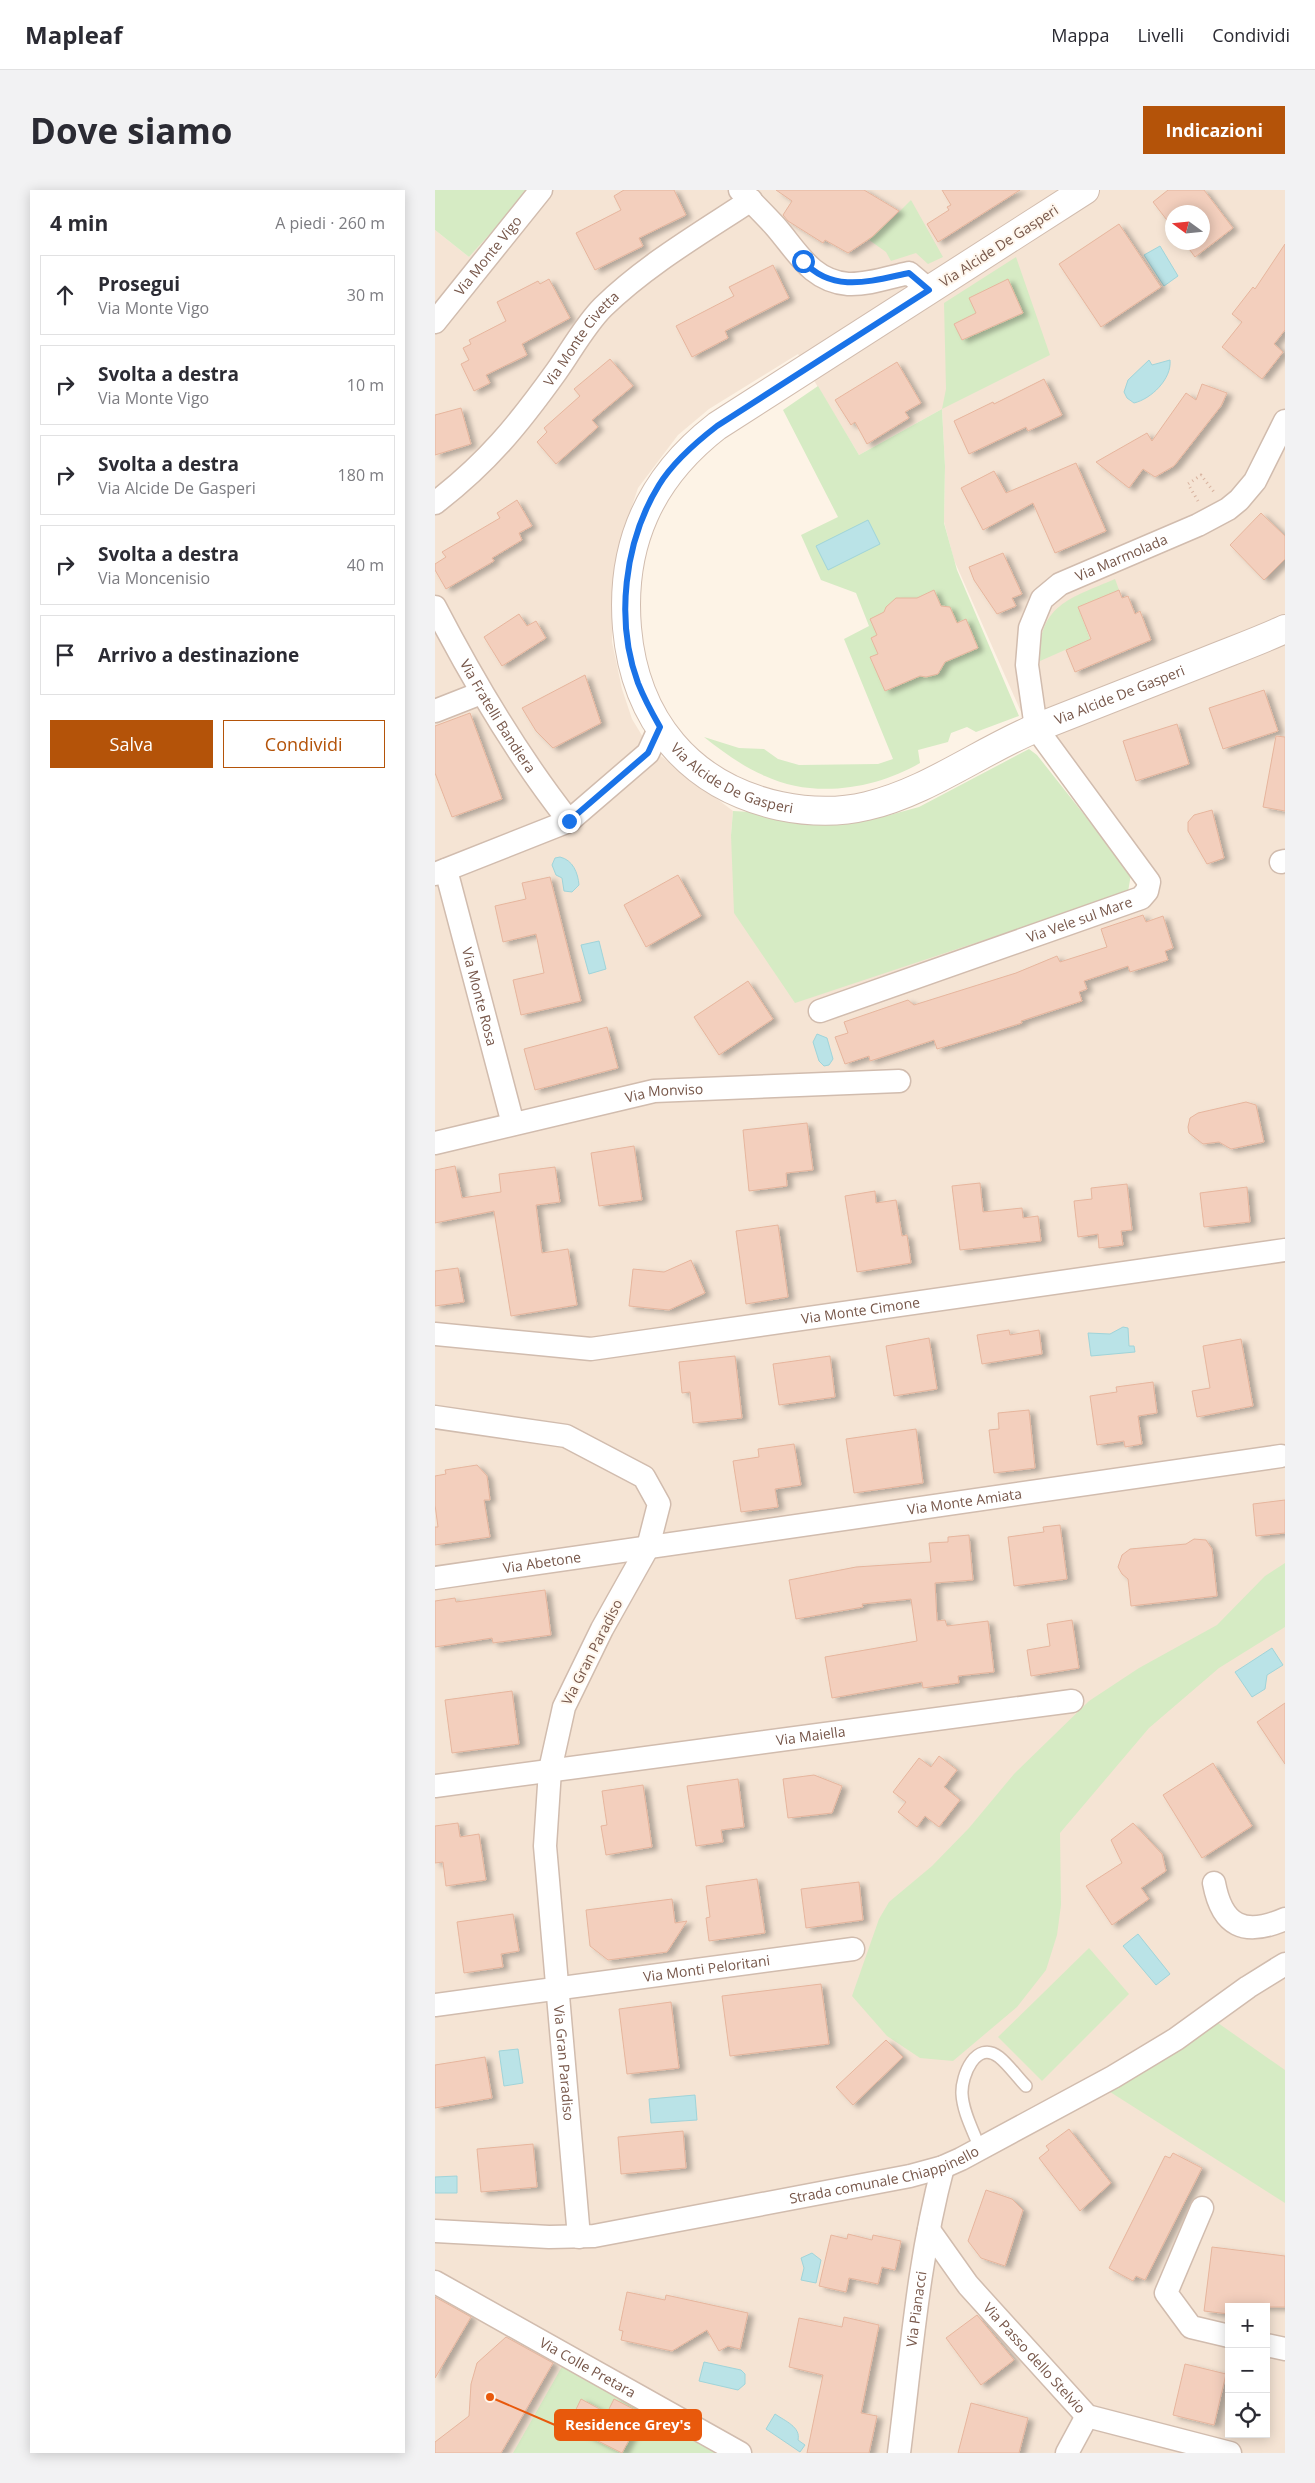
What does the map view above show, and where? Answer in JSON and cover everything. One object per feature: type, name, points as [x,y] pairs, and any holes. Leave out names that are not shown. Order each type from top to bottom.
[{"type":"street","name":"Via Monte Vigo","points":[[435,322],[541,190]]},
{"type":"street","name":"Via Alcide De Gasperi","points":[[1080,192],[717,426],[695,443],[659,484],[637,530],[627,580],[626,605],[631,659],[646,702],[672,745],[693,766],[709,778],[727,789],[762,802],[823,812],[866,806],[903,794],[1036,728],[1285,629]]},
{"type":"street","points":[[745,195],[803,261],[817,274],[831,280],[849,284],[909,273],[929,290]]},
{"type":"street","name":"Via Monte Civetta","points":[[435,503],[465,480],[494,452],[519,423],[602,308],[661,259],[745,195]]},
{"type":"street","name":"Via Marmolada","points":[[1036,728],[1027,647],[1034,614],[1042,599],[1067,580],[1198,525],[1228,509],[1239,500],[1255,481],[1285,421]]},
{"type":"street","name":"Via Fratelli Bandiera","points":[[437,614],[511,742],[569,821]]},
{"type":"street","points":[[435,711],[481,693]]},
{"type":"street","points":[[441,872],[569,821],[648,753],[660,727]]},
{"type":"street","name":"Via Vele sul Mare","points":[[819,1011],[1141,898],[1147,891],[1149,882],[1036,728]]},
{"type":"street","name":"Via Monte Rosa","points":[[441,872],[513,1124]]},
{"type":"street","name":"Via Monviso","points":[[435,1143],[654,1091],[899,1081]]},
{"type":"street","name":"Via Monte Cimone","points":[[435,1334],[591,1349],[1285,1250]]},
{"type":"street","name":"Via Gran Paradiso","points":[[435,1418],[566,1436],[644,1477],[659,1504],[648,1547],[602,1629],[564,1707],[550,1770],[545,1846],[579,2237]]},
{"type":"street","name":"Via Monte Amiata","points":[[648,1547],[1281,1456]]},
{"type":"street","name":"Via Abetone","points":[[435,1578],[648,1547]]},
{"type":"street","name":"Via Maiella","points":[[435,1786],[1072,1701]]},
{"type":"street","points":[[1214,1883],[1221,1910],[1233,1922],[1257,1927],[1285,1920]]},
{"type":"street","name":"Via Monti Peloritani","points":[[435,2006],[853,1949]]},
{"type":"street","name":"Strada comunale Chiappinello","points":[[435,2231],[534,2237],[579,2237],[628,2230],[943,2167],[980,2150],[1143,2060],[1285,1964]]},
{"type":"street","name":"Via Pianacci","points":[[899,2453],[929,2230],[943,2167]]},
{"type":"street","points":[[1202,2208],[1166,2293],[1191,2327],[1225,2335]]},
{"type":"street","name":"Via Passo dello Stelvio","points":[[929,2230],[969,2285],[1087,2416],[1230,2453]]},
{"type":"street","name":"Via Colle Pretara","points":[[435,2282],[740,2453]]},
{"type":"street","points":[[1270,2346],[1285,2349]]},
{"type":"street","points":[[1067,2453],[1087,2416]]},
{"type":"lane","points":[[980,2150],[964,2107],[962,2094],[962,2081],[967,2068],[974,2058],[983,2053],[999,2057],[1026,2086]]},
{"type":"path","points":[[1200,505],[1188,484],[1201,475],[1219,498]]},
{"type":"shaded area","points":[[530,190],[1285,190],[1285,2453],[435,2453],[435,230],[469,257]],"holes":[[[798,354],[859,455],[942,409],[945,466],[944,522],[954,560],[1022,714],[1040,706],[1048,736],[1159,881],[795,1002],[731,835],[733,811],[649,747],[632,719],[622,689],[612,642],[613,598],[620,542],[638,488],[678,435],[709,409]]]},
{"type":"green space","points":[[435,190],[530,190],[469,257],[435,230]]},
{"type":"green space","points":[[911,200],[943,257],[928,264],[916,253],[891,261],[886,252],[865,237],[893,218]]},
{"type":"green space","points":[[1016,257],[1050,355],[942,409],[946,389],[944,303]]},
{"type":"green space","points":[[818,386],[859,455],[942,409],[945,466],[944,523],[957,570],[1019,716],[976,732],[967,727],[951,733],[948,742],[918,750],[920,763],[902,772],[864,785],[824,789],[804,787],[784,783],[748,768],[704,737],[739,748],[764,749],[778,759],[799,765],[878,764],[893,759],[844,639],[869,626],[856,593],[821,580],[801,535],[838,517],[783,410]]},
{"type":"green space","points":[[1115,579],[1119,590],[1078,607],[1090,639],[1040,661],[1044,627],[1051,615],[1071,599]]},
{"type":"green space","points":[[1029,749],[1037,755],[1131,874],[1128,892],[795,1003],[734,913],[731,835],[733,811],[854,818],[886,816],[919,807]]},
{"type":"green space","points":[[1285,1563],[1285,1627],[1219,1668],[1149,1728],[1060,1833],[1061,1905],[1057,1935],[1046,1970],[1017,2007],[953,2061],[920,2058],[887,2036],[852,1996],[879,1919],[889,1902],[932,1866],[969,1828],[1014,1774],[1089,1701],[1139,1668],[1217,1625],[1265,1576]]},
{"type":"green space","points":[[1089,1948],[1129,1994],[1042,2081],[998,2037]]},
{"type":"green space","points":[[1218,2023],[1285,2070],[1285,2203],[1107,2090]]},
{"type":"green space","points":[[564,2363],[718,2453],[513,2453]]},
{"type":"water","points":[[1160,246],[1178,276],[1164,286],[1144,255]]},
{"type":"water","points":[[1149,360],[1152,365],[1170,360],[1168,374],[1153,393],[1134,403],[1127,398],[1124,392],[1128,380]]},
{"type":"water","points":[[868,520],[880,544],[828,570],[816,546]]},
{"type":"water","points":[[560,857],[568,861],[576,872],[579,885],[572,892],[564,891],[562,878],[556,875],[552,865],[555,858]]},
{"type":"water","points":[[599,941],[606,969],[589,974],[581,945]]},
{"type":"water","points":[[817,1034],[827,1038],[833,1059],[829,1065],[824,1066],[819,1061],[813,1042]]},
{"type":"water","points":[[1123,1327],[1128,1328],[1129,1346],[1134,1346],[1135,1352],[1091,1356],[1088,1333],[1110,1334]]},
{"type":"water","points":[[1272,1648],[1283,1665],[1267,1675],[1265,1689],[1252,1697],[1235,1672]]},
{"type":"water","points":[[1138,1934],[1170,1974],[1156,1985],[1123,1946]]},
{"type":"water","points":[[518,2049],[523,2083],[504,2086],[499,2051]]},
{"type":"water","points":[[695,2095],[697,2120],[651,2123],[649,2099]]},
{"type":"water","points":[[457,2176],[457,2193],[435,2193],[435,2177]]},
{"type":"water","points":[[812,2253],[821,2260],[816,2283],[801,2280],[804,2268],[801,2258]]},
{"type":"water","points":[[704,2362],[741,2370],[745,2374],[745,2384],[738,2390],[699,2381]]},
{"type":"water","points":[[775,2414],[797,2431],[798,2440],[805,2445],[800,2452],[766,2429]]},
{"type":"building","points":[[624,190],[674,190],[686,215],[639,238],[643,246],[595,270],[576,233],[621,210],[614,196]]},
{"type":"building","points":[[776,190],[864,190],[899,211],[872,237],[848,253],[825,240],[823,243],[788,221],[783,215],[792,201]]},
{"type":"building","points":[[942,190],[1020,190],[938,242],[927,224],[949,210],[947,207],[951,205]]},
{"type":"building","points":[[1168,190],[1204,190],[1233,228],[1210,246],[1210,205],[1165,205],[1165,218],[1153,202]]},
{"type":"building","points":[[1119,224],[1161,287],[1101,327],[1059,264]]},
{"type":"building","points":[[1285,244],[1285,330],[1274,344],[1283,352],[1262,379],[1222,347],[1242,322],[1232,314],[1253,287],[1255,289]]},
{"type":"building","points":[[1190,250],[1204,250],[1195,257]]},
{"type":"building","points":[[773,265],[789,298],[725,331],[728,338],[692,357],[676,326],[734,296],[729,287]]},
{"type":"building","points":[[549,279],[570,318],[522,344],[527,355],[486,375],[490,383],[474,391],[461,364],[469,360],[463,348],[471,344],[469,340],[506,321],[497,302],[538,281],[540,284]]},
{"type":"building","points":[[1008,279],[1023,313],[962,340],[954,324],[976,313],[969,298]]},
{"type":"building","points":[[610,359],[633,386],[592,420],[598,427],[556,464],[537,442],[547,432],[544,428],[580,396],[574,389]]},
{"type":"building","points":[[897,362],[921,403],[905,412],[909,418],[867,444],[855,422],[851,425],[835,400]]},
{"type":"building","points":[[1044,379],[1062,415],[1028,431],[1026,427],[969,454],[954,421],[993,402],[994,404]]},
{"type":"building","points":[[1202,384],[1227,393],[1221,406],[1174,466],[1155,477],[1143,469],[1129,488],[1096,462],[1147,433],[1152,441],[1186,393],[1196,400]]},
{"type":"building","points":[[461,408],[471,444],[435,455],[435,415]]},
{"type":"building","points":[[1076,463],[1106,531],[1055,553],[1033,503],[983,530],[961,488],[994,471],[1006,493]]},
{"type":"building","points":[[517,500],[532,526],[519,533],[522,540],[492,558],[494,561],[446,589],[435,570],[435,564],[446,557],[442,552],[500,518],[497,513]]},
{"type":"building","points":[[1261,513],[1285,536],[1285,559],[1264,580],[1230,545]]},
{"type":"building","points":[[1003,553],[1022,594],[1012,598],[1016,606],[997,614],[974,580],[969,567]]},
{"type":"building","points":[[934,590],[941,606],[950,607],[957,623],[966,619],[978,648],[945,662],[938,674],[926,677],[920,676],[885,691],[870,657],[878,654],[871,638],[877,635],[870,619],[884,612],[886,607],[896,598],[917,598]]},
{"type":"building","points":[[1119,590],[1122,598],[1128,596],[1135,614],[1140,611],[1151,640],[1075,672],[1066,650],[1091,639],[1078,607]]},
{"type":"building","points":[[519,614],[527,626],[536,621],[546,638],[502,666],[484,637]]},
{"type":"building","points":[[585,675],[601,723],[553,748],[536,731],[522,708]]},
{"type":"building","points":[[1264,690],[1278,731],[1223,749],[1209,708]]},
{"type":"building","points":[[470,713],[502,799],[452,817],[435,773],[435,726]]},
{"type":"building","points":[[1177,724],[1189,764],[1136,781],[1123,741]]},
{"type":"building","points":[[1276,736],[1285,737],[1285,811],[1263,807]]},
{"type":"building","points":[[1212,810],[1224,858],[1207,864],[1188,831],[1188,822],[1194,815]]},
{"type":"building","points":[[678,875],[701,916],[646,947],[624,905]]},
{"type":"building","points":[[550,877],[581,1001],[521,1015],[513,980],[544,973],[536,934],[503,942],[495,906],[526,899],[522,883]]},
{"type":"building","points":[[1143,915],[1146,922],[1163,916],[1173,948],[1165,951],[1168,960],[1130,972],[1128,966],[1084,981],[1087,989],[1079,992],[1082,1001],[1021,1021],[1022,1023],[937,1049],[934,1040],[870,1061],[869,1056],[845,1064],[835,1037],[848,1033],[844,1022],[908,1000],[914,1005],[1016,973],[1057,956],[1060,962],[1107,947],[1101,929]]},
{"type":"building","points":[[748,981],[773,1019],[719,1055],[694,1017]]},
{"type":"building","points":[[607,1027],[618,1068],[535,1090],[524,1049]]},
{"type":"building","points":[[1246,1102],[1256,1105],[1264,1142],[1231,1149],[1219,1142],[1203,1144],[1189,1133],[1190,1118],[1198,1113]]},
{"type":"building","points":[[807,1123],[813,1170],[786,1173],[787,1186],[749,1191],[743,1130]]},
{"type":"building","points":[[634,1146],[642,1200],[599,1206],[591,1153]]},
{"type":"building","points":[[455,1166],[462,1198],[501,1192],[499,1174],[555,1167],[560,1202],[536,1205],[542,1253],[568,1249],[577,1305],[511,1316],[494,1211],[435,1223],[435,1170]]},
{"type":"building","points":[[980,1183],[983,1212],[1022,1208],[1023,1218],[1038,1216],[1041,1241],[960,1250],[952,1186]]},
{"type":"building","points":[[1127,1184],[1132,1230],[1121,1231],[1123,1245],[1099,1248],[1098,1234],[1078,1237],[1074,1201],[1092,1199],[1091,1188]]},
{"type":"building","points":[[1247,1187],[1250,1222],[1204,1227],[1200,1193]]},
{"type":"building","points":[[875,1191],[876,1203],[896,1200],[902,1236],[907,1235],[911,1263],[857,1272],[845,1196]]},
{"type":"building","points":[[778,1225],[788,1297],[746,1304],[736,1231]]},
{"type":"building","points":[[691,1260],[705,1293],[669,1310],[629,1306],[633,1269],[664,1272]]},
{"type":"building","points":[[458,1268],[464,1302],[435,1306],[435,1271]]},
{"type":"building","points":[[1009,1330],[1010,1335],[1039,1330],[1042,1354],[982,1364],[977,1335]]},
{"type":"building","points":[[929,1338],[937,1389],[894,1396],[886,1346]]},
{"type":"building","points":[[1241,1339],[1253,1406],[1197,1417],[1192,1391],[1210,1388],[1203,1346]]},
{"type":"building","points":[[735,1356],[742,1418],[693,1423],[690,1392],[682,1393],[679,1362]]},
{"type":"building","points":[[830,1356],[835,1397],[779,1405],[773,1364]]},
{"type":"building","points":[[1153,1382],[1157,1413],[1138,1416],[1142,1444],[1125,1447],[1124,1441],[1097,1445],[1090,1396],[1117,1392],[1116,1387]]},
{"type":"building","points":[[1029,1410],[1035,1468],[994,1473],[989,1430],[999,1429],[998,1413]]},
{"type":"building","points":[[916,1429],[923,1483],[854,1493],[846,1439]]},
{"type":"building","points":[[794,1444],[801,1485],[775,1489],[778,1507],[741,1512],[733,1461],[759,1457],[758,1449]]},
{"type":"building","points":[[477,1465],[487,1476],[490,1500],[484,1500],[490,1537],[435,1545],[435,1527],[438,1527],[435,1505],[435,1476],[446,1474],[445,1470]]},
{"type":"building","points":[[1285,1500],[1285,1533],[1256,1536],[1253,1504]]},
{"type":"building","points":[[1060,1525],[1067,1579],[1014,1586],[1008,1537],[1044,1532],[1043,1527]]},
{"type":"building","points":[[969,1535],[973,1580],[935,1583],[937,1621],[945,1620],[947,1626],[988,1621],[994,1672],[958,1676],[959,1683],[923,1688],[922,1682],[832,1698],[825,1657],[917,1641],[911,1599],[862,1604],[863,1607],[796,1619],[789,1580],[856,1567],[931,1562],[929,1543],[948,1542],[948,1537]]},
{"type":"building","points":[[1194,1539],[1206,1540],[1212,1549],[1217,1596],[1131,1606],[1128,1579],[1118,1567],[1122,1555],[1130,1549],[1186,1544]]},
{"type":"building","points":[[545,1590],[551,1635],[493,1643],[492,1638],[435,1647],[435,1601],[455,1598],[456,1602]]},
{"type":"building","points":[[1072,1620],[1079,1668],[1031,1676],[1027,1650],[1050,1646],[1047,1624]]},
{"type":"building","points":[[512,1691],[519,1744],[452,1753],[445,1700]]},
{"type":"building","points":[[1285,1703],[1285,1764],[1257,1722]]},
{"type":"building","points":[[939,1756],[957,1770],[944,1787],[960,1800],[939,1827],[925,1816],[917,1827],[898,1812],[906,1802],[893,1792],[919,1758],[931,1767]]},
{"type":"building","points":[[1213,1763],[1252,1826],[1202,1858],[1163,1795]]},
{"type":"building","points":[[814,1775],[842,1786],[832,1813],[788,1818],[783,1779]]},
{"type":"building","points":[[738,1779],[744,1827],[721,1830],[723,1842],[696,1846],[687,1786]]},
{"type":"building","points":[[643,1785],[652,1847],[606,1855],[601,1826],[607,1825],[602,1791]]},
{"type":"building","points":[[458,1823],[460,1837],[479,1834],[486,1880],[446,1886],[443,1862],[435,1863],[435,1826]]},
{"type":"building","points":[[1133,1823],[1162,1854],[1166,1871],[1141,1888],[1149,1899],[1112,1925],[1086,1886],[1122,1863],[1111,1840]]},
{"type":"building","points":[[757,1879],[765,1933],[709,1941],[706,1918],[710,1917],[706,1886]]},
{"type":"building","points":[[859,1882],[863,1920],[806,1928],[801,1889]]},
{"type":"building","points":[[672,1899],[675,1923],[687,1921],[667,1952],[608,1960],[590,1946],[586,1910]]},
{"type":"building","points":[[513,1914],[519,1951],[501,1954],[503,1967],[464,1973],[457,1922]]},
{"type":"building","points":[[821,1984],[829,2044],[730,2056],[722,1996]]},
{"type":"building","points":[[671,2002],[679,2068],[627,2074],[619,2009]]},
{"type":"building","points":[[886,2040],[903,2057],[853,2105],[836,2087]]},
{"type":"building","points":[[485,2057],[492,2098],[435,2108],[435,2065]]},
{"type":"building","points":[[1069,2129],[1111,2183],[1080,2211],[1039,2158],[1049,2150],[1046,2146]]},
{"type":"building","points":[[683,2131],[686,2168],[621,2174],[618,2137]]},
{"type":"building","points":[[533,2144],[537,2187],[481,2192],[477,2149]]},
{"type":"building","points":[[1173,2153],[1202,2168],[1145,2280],[1136,2276],[1133,2281],[1109,2268],[1165,2156],[1170,2158]]},
{"type":"building","points":[[986,2190],[1012,2199],[1023,2210],[1005,2266],[981,2258],[968,2241]]},
{"type":"building","points":[[848,2234],[872,2240],[873,2235],[901,2241],[895,2270],[882,2267],[878,2284],[849,2278],[846,2292],[819,2286],[831,2235],[847,2239]]},
{"type":"building","points":[[1212,2247],[1285,2256],[1285,2307],[1270,2307],[1270,2303],[1225,2303],[1225,2314],[1204,2311]]},
{"type":"building","points":[[627,2292],[665,2300],[666,2295],[748,2313],[740,2349],[728,2346],[719,2351],[707,2330],[672,2351],[621,2340],[623,2331],[619,2330]]},
{"type":"building","points":[[435,2297],[471,2317],[435,2378]]},
{"type":"building","points":[[977,2315],[1014,2360],[981,2385],[946,2338]]},
{"type":"building","points":[[844,2317],[879,2325],[861,2413],[877,2416],[869,2453],[807,2453],[823,2375],[789,2367],[799,2318],[842,2327]]},
{"type":"building","points":[[506,2337],[553,2363],[501,2453],[435,2453],[435,2442],[469,2416],[471,2384],[477,2363]]},
{"type":"building","points":[[1185,2364],[1225,2374],[1214,2425],[1173,2415]]},
{"type":"building","points":[[581,2399],[607,2413],[614,2399],[643,2414],[622,2453],[568,2426]]},
{"type":"building","points":[[971,2403],[1028,2418],[1019,2453],[958,2453]]},
{"type":"place","name":"Residence Grey's","points":[[490,2397]]},
{"type":"route","points":[[569,821],[648,753],[660,727],[646,702],[631,659],[626,605],[627,580],[637,530],[659,484],[695,443],[717,426],[929,290],[909,273],[861,283],[849,284],[831,280],[817,274],[803,261]]}]
